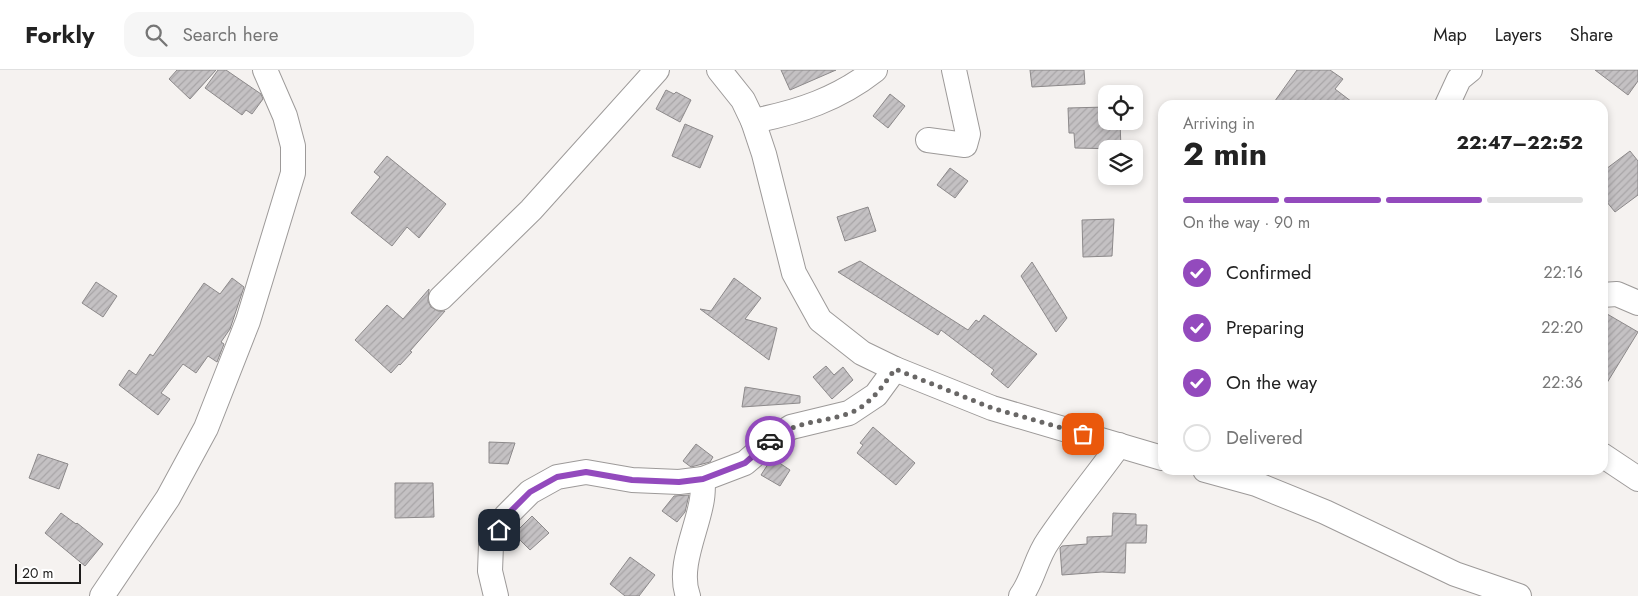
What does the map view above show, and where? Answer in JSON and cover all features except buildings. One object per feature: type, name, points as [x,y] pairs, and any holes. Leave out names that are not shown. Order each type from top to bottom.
[{"type":"street","points":[[102,596],[168,498],[206,428],[248,321],[293,173],[293,146],[287,124],[265,70]]},
{"type":"street","points":[[441,298],[531,210],[657,70]]},
{"type":"street","points":[[719,70],[743,100],[753,121],[764,154],[794,273],[820,320],[862,354],[895,369],[992,408],[1158,457]]},
{"type":"street","points":[[753,121],[789,114],[841,93],[876,70]]},
{"type":"street","points":[[928,140],[966,146],[968,134],[954,70]]},
{"type":"street","points":[[1449,100],[1459,79],[1470,70]]},
{"type":"street","points":[[1608,295],[1618,294],[1638,303]]},
{"type":"street","points":[[496,596],[490,571],[491,545],[506,516],[530,492],[557,477],[586,472],[632,480],[679,482],[703,479],[745,463],[774,438],[791,427],[849,414],[876,395],[895,369]]},
{"type":"street","points":[[1021,596],[1048,541],[1119,445]]},
{"type":"street","points":[[1608,459],[1638,479]]},
{"type":"street","points":[[1223,475],[1256,484],[1325,512],[1455,574],[1519,596]]},
{"type":"street","points":[[688,596],[685,571],[702,499],[703,479]]},
{"type":"way so far","points":[[770,441],[791,427],[849,414],[876,395],[895,369],[992,408],[1083,434]]},
{"type":"route","points":[[499,530],[506,516],[530,492],[557,477],[586,472],[632,480],[679,482],[703,479],[745,463],[770,441]]}]
